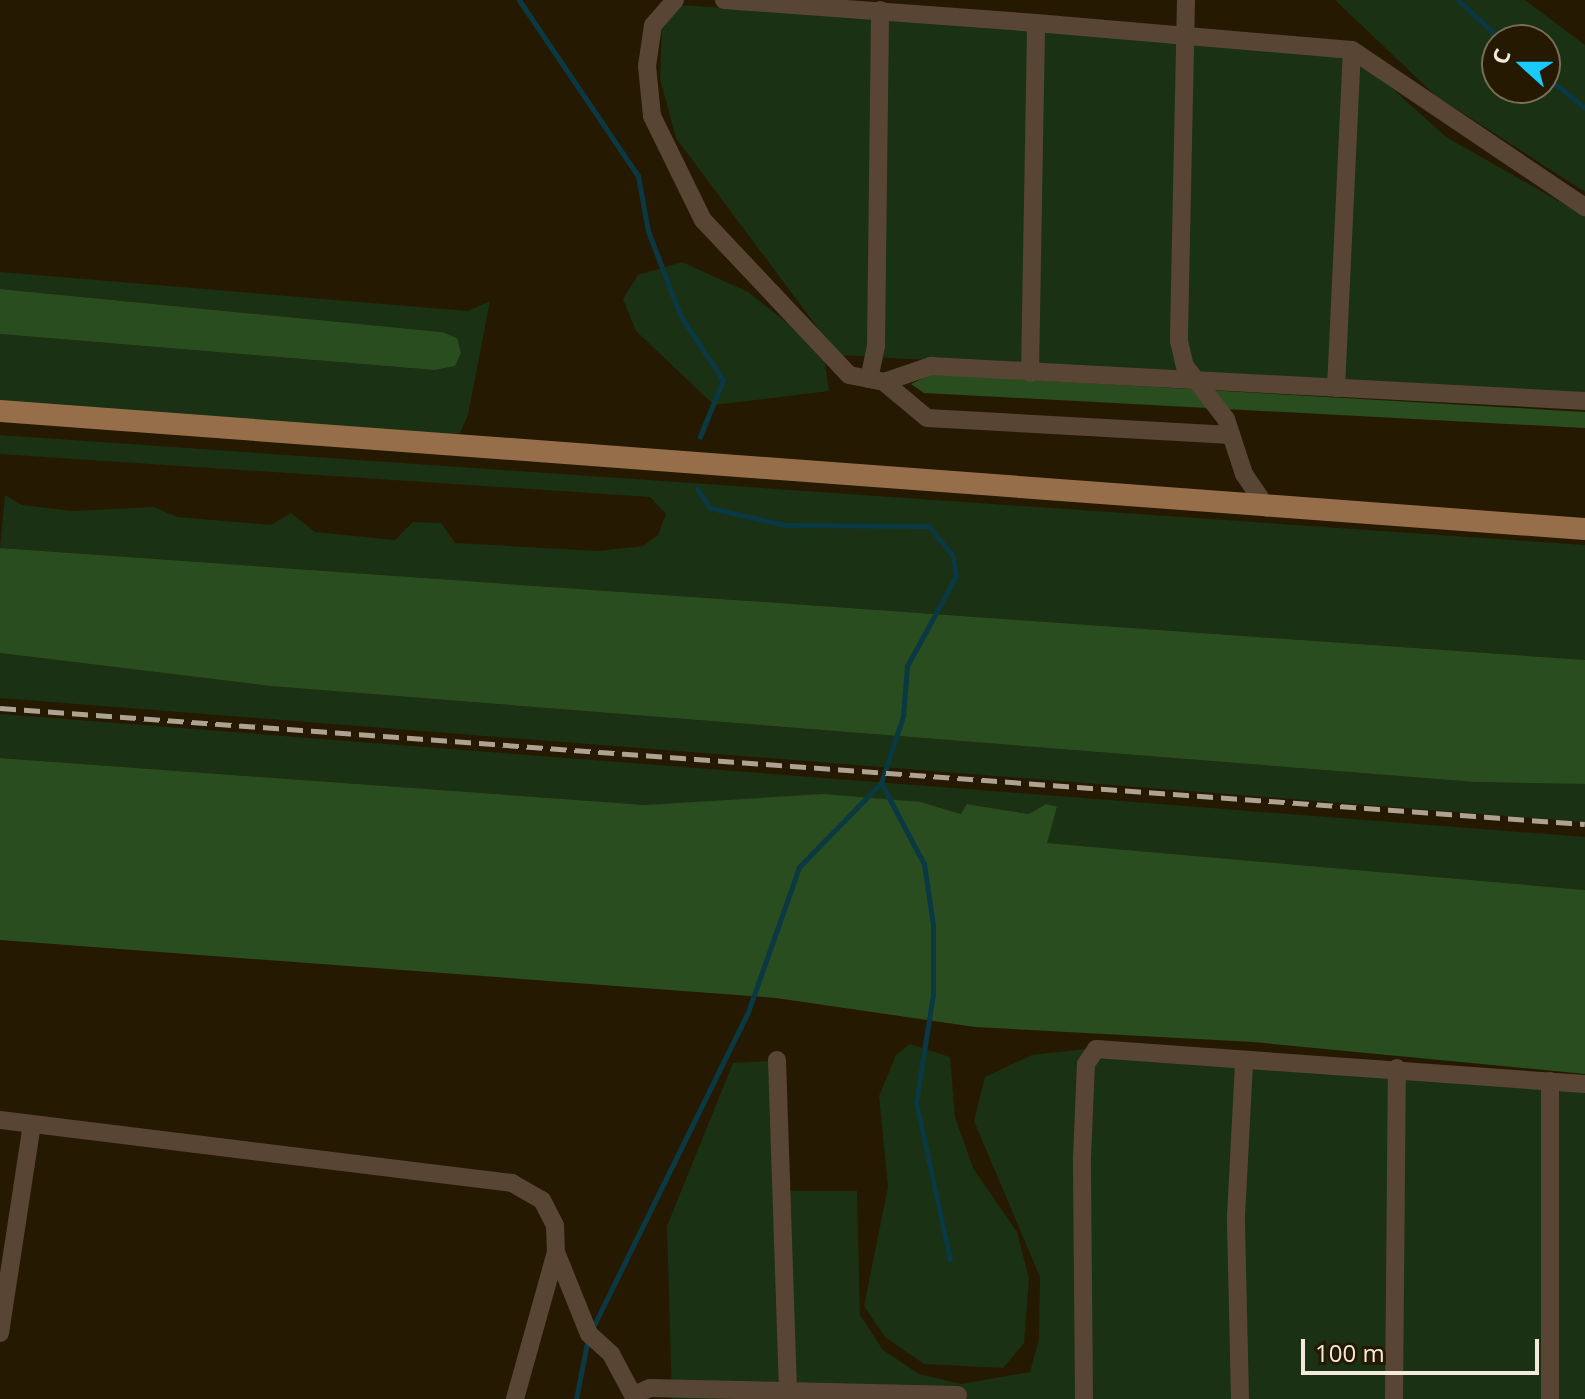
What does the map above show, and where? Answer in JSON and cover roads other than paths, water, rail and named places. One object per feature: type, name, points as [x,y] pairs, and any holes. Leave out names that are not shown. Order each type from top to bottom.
[{"type":"main road","points":[[0,411],[1267,508],[1585,529]]},
{"type":"lane","points":[[675,0],[653,25],[647,66],[652,116],[703,220],[849,375],[877,380],[931,366],[1585,401]]},
{"type":"lane","points":[[724,0],[1188,31],[1352,50],[1585,207]]},
{"type":"lane","points":[[1186,0],[1188,31],[1179,341],[1197,381],[1226,419],[1227,435],[1267,508]]},
{"type":"lane","points":[[877,380],[880,10]]},
{"type":"lane","points":[[1030,373],[1036,23]]},
{"type":"lane","points":[[1336,388],[1352,50]]},
{"type":"lane","points":[[877,380],[927,418],[1227,435]]},
{"type":"lane","points":[[1084,1399],[1078,1267],[1087,1058],[1096,1049],[1244,1062],[1397,1068],[1585,1084]]},
{"type":"lane","points":[[777,1060],[788,1390]]},
{"type":"lane","points":[[1240,1399],[1236,1216],[1244,1062]]},
{"type":"lane","points":[[1394,1399],[1397,1068]]},
{"type":"lane","points":[[1550,1081],[1550,1399]]},
{"type":"lane","points":[[0,1120],[512,1183],[542,1200],[555,1225],[556,1252],[515,1399]]},
{"type":"lane","points":[[0,1333],[32,1124]]},
{"type":"lane","points":[[556,1252],[589,1334],[636,1397],[650,1388],[958,1395]]},
{"type":"waterway","points":[[519,0],[638,176],[648,231],[680,315],[723,380],[700,436]]},
{"type":"waterway","points":[[1458,0],[1484,24]]},
{"type":"waterway","points":[[1561,89],[1585,108]]},
{"type":"waterway","points":[[592,1329],[748,1012],[799,867],[881,783],[903,716],[907,666],[956,576],[953,556],[929,526],[785,525],[710,508],[697,489]]},
{"type":"waterway","points":[[881,783],[924,864],[933,925],[933,994],[916,1102],[950,1259]]},
{"type":"waterway","points":[[576,1399],[588,1338]]},
{"type":"railway","points":[[0,708],[1585,824]]}]
